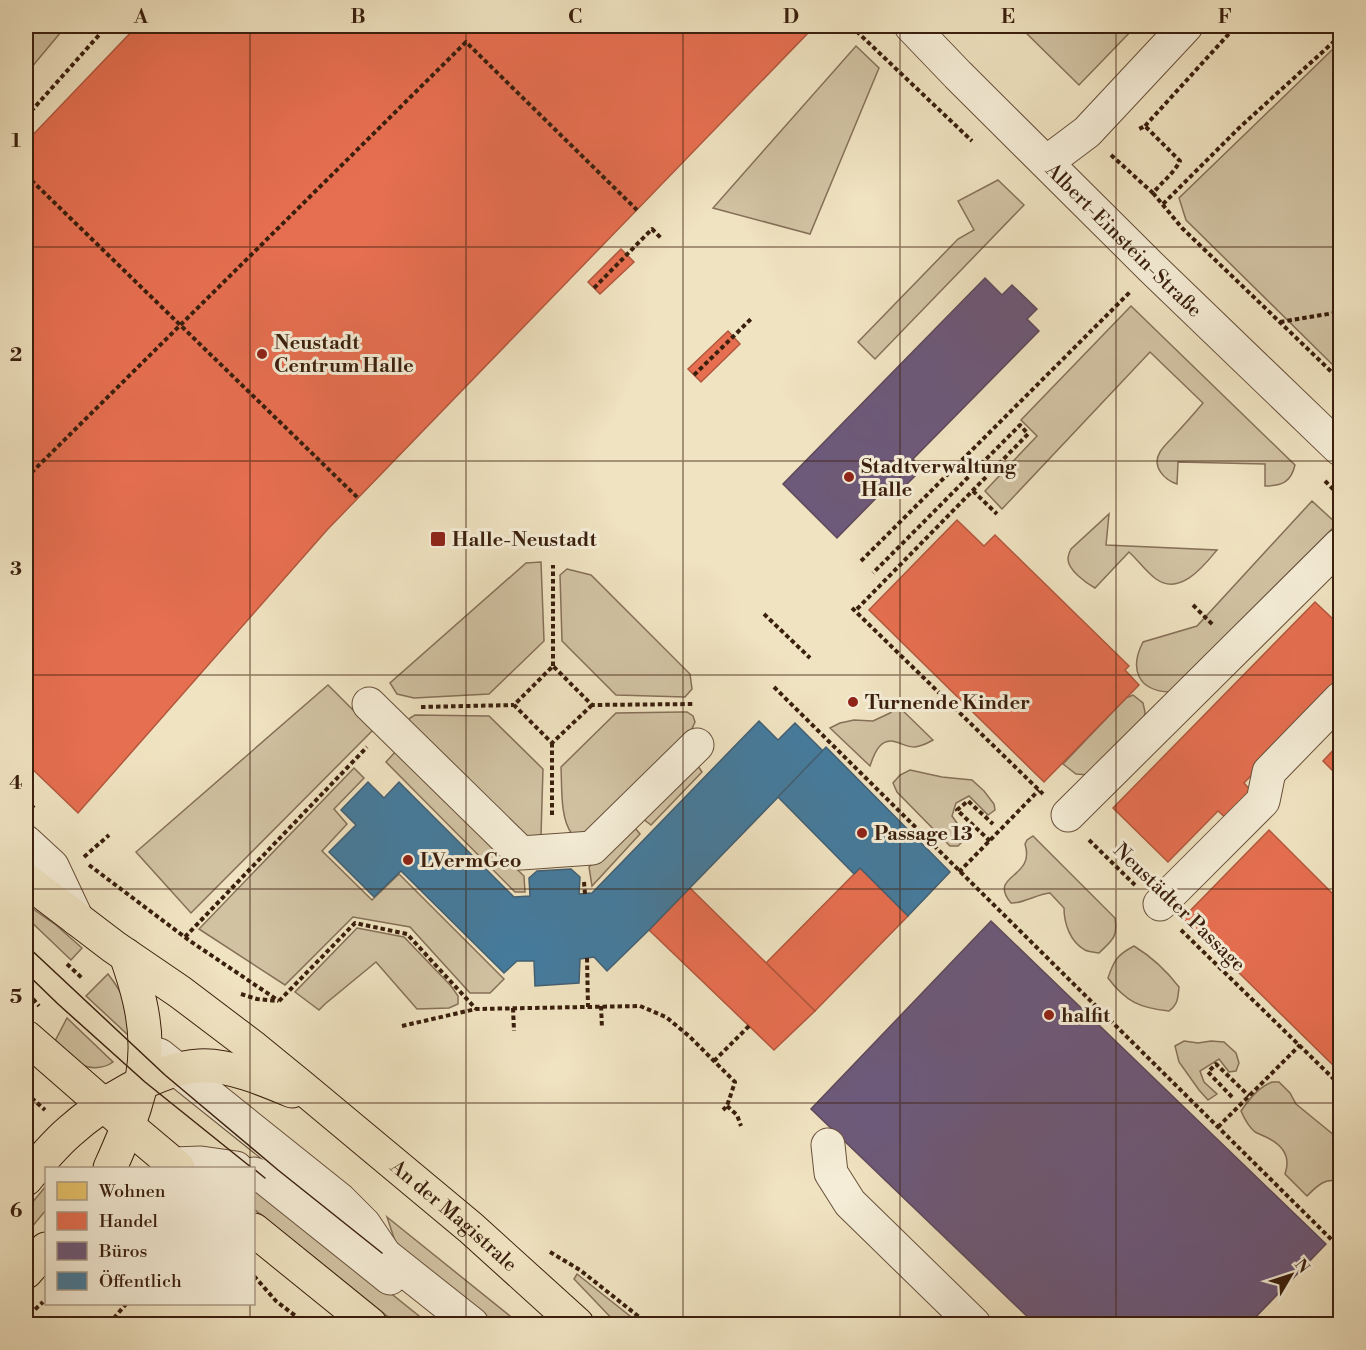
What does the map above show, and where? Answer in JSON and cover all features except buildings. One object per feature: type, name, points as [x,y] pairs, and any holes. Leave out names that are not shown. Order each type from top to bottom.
[{"type":"main road","name":"An der Magistrale","points":[[26,880],[254,1048],[471,1228],[577,1324]]},
{"type":"main road","points":[[110,1167],[116,1116],[141,1084],[145,1057],[143,1015],[126,955]]},
{"type":"main road","points":[[26,1037],[116,1116],[165,1167]]},
{"type":"main road","name":"An der Magistrale","points":[[141,1084],[176,1069],[201,1066],[225,1069],[250,1075],[304,1096],[329,1109]]},
{"type":"main road","points":[[26,1179],[69,1131],[116,1116]]},
{"type":"main road","points":[[255,1231],[370,1324]]},
{"type":"main road","points":[[26,1272],[45,1251]]},
{"type":"street","name":"Albert-Einstein-Straße","points":[[911,26],[1152,268],[1341,449]]},
{"type":"street","points":[[1047,162],[1087,132],[1186,26]]},
{"type":"street","points":[[1066,816],[1341,545]]},
{"type":"street","points":[[1159,906],[1263,801],[1269,772],[1341,699]]},
{"type":"street","points":[[379,714],[522,853],[592,848],[697,745]]},
{"type":"street","points":[[26,842],[52,866],[77,919]]},
{"type":"street","points":[[145,1044],[340,1200],[364,1224],[385,1255],[472,1324]]},
{"type":"street","points":[[828,1144],[831,1173],[850,1203],[974,1324]]},
{"type":"street","points":[[165,1167],[201,1162],[230,1167]]},
{"type":"street","points":[[255,1174],[265,1178],[447,1324]]},
{"type":"street","points":[[382,1253],[472,1324]]},
{"type":"path","points":[[26,117],[107,26]]},
{"type":"path","points":[[851,26],[890,63]]},
{"type":"path","points":[[1139,129],[1145,126],[1236,26]]},
{"type":"path","points":[[1162,204],[1239,128],[1341,36]]},
{"type":"path","points":[[26,478],[466,42],[638,210]]},
{"type":"path","points":[[1145,126],[1180,161],[1174,172],[1153,193]]},
{"type":"path","points":[[1087,132],[1153,193],[1182,228],[1341,380]]},
{"type":"path","points":[[26,175],[358,498]]},
{"type":"path","points":[[594,288],[652,229],[661,238]]},
{"type":"path","points":[[861,561],[1152,268]]},
{"type":"path","points":[[1280,322],[1341,312]]},
{"type":"path","points":[[694,375],[751,319]]},
{"type":"path","points":[[873,573],[1020,425],[1028,434],[973,490],[997,513]]},
{"type":"path","name":"Neustädter Passage","points":[[973,490],[855,609],[1341,1086]]},
{"type":"path","points":[[553,565],[553,666],[592,705]]},
{"type":"path","points":[[764,614],[810,658]]},
{"type":"path","points":[[185,937],[379,714],[405,708],[514,705],[553,666]]},
{"type":"path","points":[[774,687],[1341,1248]]},
{"type":"path","points":[[552,743],[592,705],[693,704]]},
{"type":"path","points":[[514,705],[552,743],[552,774]]},
{"type":"path","points":[[959,872],[1039,790]]},
{"type":"path","points":[[26,800],[33,808]]},
{"type":"path","points":[[990,841],[957,810],[968,801],[993,824]]},
{"type":"path","points":[[109,835],[81,859],[185,937],[279,1001],[355,923],[407,934],[476,1009]]},
{"type":"path","points":[[587,958],[588,1006]]},
{"type":"path","points":[[67,964],[83,979]]},
{"type":"path","points":[[601,1006],[602,1028]]},
{"type":"path","points":[[402,1026],[476,1009],[640,1006],[666,1017],[735,1082],[728,1106],[723,1110]]},
{"type":"path","points":[[513,1008],[514,1031]]},
{"type":"path","points":[[714,1061],[749,1026]]},
{"type":"path","points":[[1218,1127],[1300,1045]]},
{"type":"path","points":[[1233,1097],[1208,1072],[1216,1064],[1249,1096]]},
{"type":"path","points":[[728,1106],[737,1115],[741,1126]]},
{"type":"path","points":[[543,1247],[580,1270],[648,1324]]},
{"type":"path","points":[[255,1276],[276,1301],[306,1324]]},
{"type":"path","points":[[26,1321],[27,1313],[45,1300]]},
{"type":"path","points":[[109,1324],[125,1305]]},
{"type":"shaded area","points":[[26,26],[66,26],[26,74]]},
{"type":"shaded area","points":[[1019,26],[1136,26],[1079,85]]},
{"type":"shaded area","points":[[1340,45],[1340,372],[1186,220],[1179,198],[1334,48]]},
{"type":"shaded area","points":[[856,46],[879,68],[810,234],[713,208]]},
{"type":"shaded area","points":[[998,180],[1024,205],[875,359],[858,342],[958,239],[974,230],[958,201]]},
{"type":"shaded area","points":[[1131,306],[1295,465],[1291,475],[1281,484],[1265,486],[1265,464],[1178,462],[1177,484],[1164,476],[1157,463],[1160,452],[1203,403],[1150,352],[1002,509],[985,491],[1037,436],[1021,420]]},
{"type":"shaded area","points":[[1312,501],[1337,524],[1170,692],[1150,688],[1144,683],[1137,669],[1143,642],[1197,626]]},
{"type":"shaded area","points":[[1109,514],[1106,545],[1217,550],[1198,571],[1182,582],[1174,584],[1156,579],[1129,552],[1095,588],[1074,572],[1068,556],[1071,549]]},
{"type":"shaded area","points":[[541,562],[544,641],[489,694],[414,698],[397,694],[390,683],[526,563]]},
{"type":"shaded area","points":[[567,569],[591,575],[690,674],[692,689],[685,697],[616,695],[562,641],[560,575]]},
{"type":"shaded area","points":[[328,685],[373,730],[191,913],[136,852]]},
{"type":"shaded area","points":[[1133,695],[1143,703],[1144,719],[1089,775],[1076,774],[1063,764],[1126,698]]},
{"type":"shaded area","points":[[898,706],[933,740],[915,747],[886,742],[873,756],[870,766],[830,728],[854,720],[873,721],[890,713]]},
{"type":"shaded area","points":[[687,712],[693,716],[695,722],[691,731],[591,832],[572,834],[565,820],[561,767],[616,713]]},
{"type":"shaded area","points":[[415,715],[489,716],[543,769],[541,836],[520,836],[407,722]]},
{"type":"shaded area","points":[[396,751],[524,876],[525,892],[515,892],[386,762]]},
{"type":"shaded area","points":[[696,763],[702,772],[651,825],[643,819]]},
{"type":"shaded area","points":[[354,768],[364,778],[334,809],[347,824],[322,851],[372,900],[399,874],[504,979],[490,993],[470,993],[410,927],[353,917],[285,985],[199,929]]},
{"type":"shaded area","points":[[910,770],[942,777],[972,780],[994,804],[995,810],[988,815],[969,796],[956,803],[952,816],[967,837],[958,846],[950,846],[897,792],[893,783],[900,775]]},
{"type":"shaded area","points":[[635,828],[640,834],[592,886],[589,867],[626,829]]},
{"type":"shaded area","points":[[1033,836],[1115,918],[1115,934],[1099,953],[1085,950],[1075,942],[1065,920],[1064,908],[1050,893],[1011,903],[1005,894],[1008,881],[1024,864],[1027,855],[1025,844]]},
{"type":"shaded area","points":[[26,904],[56,925],[82,948],[71,960],[26,917]]},
{"type":"shaded area","points":[[357,928],[404,937],[451,986],[458,996],[458,1004],[449,1008],[417,1009],[376,962],[319,1010],[295,992]]},
{"type":"shaded area","points":[[1134,946],[1158,964],[1179,987],[1177,1000],[1169,1011],[1142,1006],[1134,1002],[1121,993],[1108,978],[1117,959]]},
{"type":"shaded area","points":[[108,974],[125,1002],[128,1035],[86,996]]},
{"type":"shaded area","points":[[67,1018],[113,1062],[102,1067],[85,1066],[55,1041]]},
{"type":"shaded area","points":[[1184,1041],[1224,1042],[1236,1053],[1239,1063],[1236,1071],[1229,1072],[1219,1059],[1200,1071],[1204,1082],[1217,1094],[1208,1100],[1179,1062],[1175,1046]]},
{"type":"shaded area","points":[[1272,1082],[1279,1082],[1290,1093],[1296,1104],[1340,1140],[1340,1182],[1326,1182],[1307,1196],[1285,1174],[1287,1162],[1282,1148],[1274,1141],[1255,1132],[1248,1125],[1241,1111],[1255,1094]]},
{"type":"shaded area","points":[[45,1187],[45,1211],[26,1234],[26,1210]]},
{"type":"shaded area","points":[[255,1190],[271,1197],[429,1324],[397,1324],[255,1210]]},
{"type":"shaded area","points":[[387,1217],[520,1324],[488,1324],[398,1250]]},
{"type":"shaded area","points":[[577,1274],[640,1324],[617,1324],[574,1279]]},
{"type":"tram line","points":[[26,945],[165,1075],[382,1253]]},
{"type":"tram line","points":[[26,973],[145,1082],[251,1167]]},
{"type":"tram line","points":[[255,1170],[265,1178]]},
{"type":"place","name":"Neustadt Centrum Halle","points":[[262,354]]},
{"type":"place","name":"Stadtverwaltung Halle","points":[[849,477]]},
{"type":"place","name":"Halle-Neustadt","points":[[438,539]]},
{"type":"place","name":"Turnende Kinder","points":[[853,702]]},
{"type":"place","name":"Passage 13","points":[[862,833]]},
{"type":"place","name":"LVermGeo","points":[[408,860]]},
{"type":"place","name":"halfit","points":[[1049,1015]]}]
